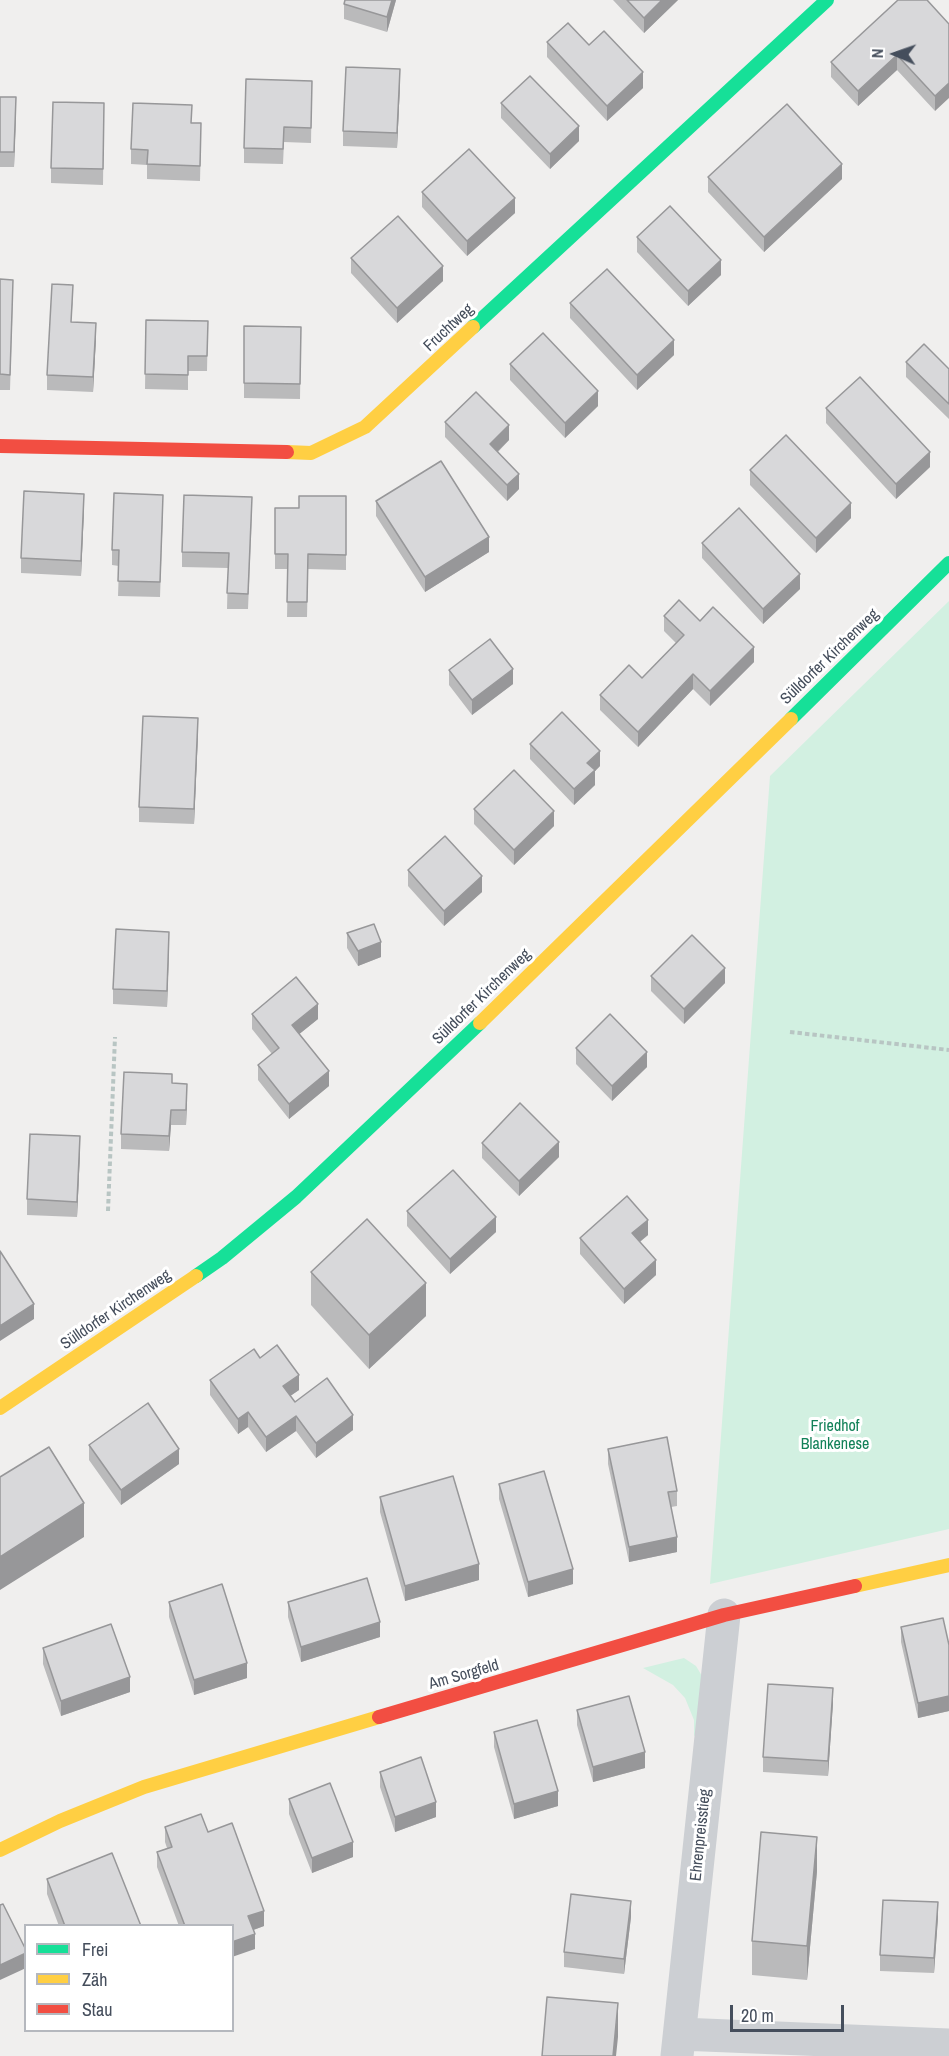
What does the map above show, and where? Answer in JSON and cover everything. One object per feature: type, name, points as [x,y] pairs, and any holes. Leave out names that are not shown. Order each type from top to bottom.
[{"type":"street","name":"Fruchtweg","points":[[0,446],[311,453],[365,427],[827,0]]},
{"type":"street","name":"Sülldorfer Kirchenweg","points":[[0,1408],[222,1258],[296,1197],[469,1034],[949,563]]},
{"type":"street","name":"Am Sorgfeld","points":[[0,1850],[60,1821],[144,1787],[724,1615],[949,1565]]},
{"type":"street","name":"Ehrenpreisstieg","points":[[679,2045],[724,1615]]},
{"type":"street","points":[[679,2045],[949,2045]]},
{"type":"path","points":[[790,1032],[949,1050]]},
{"type":"path","points":[[108,1211],[115,1037]]},
{"type":"green space","name":"Friedhof Blankenese","points":[[949,601],[949,1529],[710,1584],[770,776]]},
{"type":"green space","points":[[684,1658],[696,1666],[702,1676],[707,1727],[694,1736],[694,1720],[685,1698],[673,1685],[643,1668]]},
{"type":"building","points":[[345,0],[392,0],[387,17],[344,4]]},
{"type":"building","points":[[627,0],[662,0],[644,18]]},
{"type":"building","points":[[898,0],[927,0],[949,24],[949,83],[935,96],[897,55],[858,91],[831,62]]},
{"type":"building","points":[[568,23],[589,45],[604,31],[643,72],[607,106],[547,42]]},
{"type":"building","points":[[346,67],[400,69],[397,133],[343,131]]},
{"type":"building","points":[[530,76],[579,126],[550,154],[501,103]]},
{"type":"building","points":[[246,79],[312,81],[311,128],[284,127],[283,149],[244,148]]},
{"type":"building","points":[[0,97],[16,97],[14,152],[0,152]]},
{"type":"building","points":[[53,102],[104,103],[103,169],[51,168]]},
{"type":"building","points":[[133,103],[192,105],[191,123],[201,123],[200,166],[147,164],[148,150],[131,149]]},
{"type":"building","points":[[787,104],[842,164],[764,237],[708,177]]},
{"type":"building","points":[[469,149],[515,198],[467,241],[422,192]]},
{"type":"building","points":[[670,206],[721,260],[688,291],[637,237]]},
{"type":"building","points":[[398,216],[443,266],[397,308],[351,258]]},
{"type":"building","points":[[607,269],[674,340],[637,375],[570,303]]},
{"type":"building","points":[[0,279],[13,280],[10,375],[0,374]]},
{"type":"building","points":[[52,284],[73,285],[71,322],[96,323],[93,377],[47,375]]},
{"type":"building","points":[[146,320],[208,321],[207,356],[188,356],[188,375],[145,374]]},
{"type":"building","points":[[244,326],[301,327],[300,384],[244,383]]},
{"type":"building","points":[[543,333],[598,391],[565,423],[510,364]]},
{"type":"building","points":[[924,344],[949,369],[949,404],[906,362]]},
{"type":"building","points":[[860,377],[930,452],[896,484],[826,408]]},
{"type":"building","points":[[476,392],[509,425],[490,444],[519,474],[507,485],[445,422]]},
{"type":"building","points":[[786,435],[851,503],[816,538],[750,470]]},
{"type":"building","points":[[441,461],[489,537],[425,577],[376,501]]},
{"type":"building","points":[[24,491],[84,494],[81,561],[21,558]]},
{"type":"building","points":[[114,493],[163,495],[160,582],[118,581],[119,550],[112,550]]},
{"type":"building","points":[[184,495],[252,497],[248,594],[227,593],[229,553],[182,552]]},
{"type":"building","points":[[299,496],[346,496],[346,555],[308,554],[307,602],[287,602],[288,554],[275,554],[275,508],[299,508]]},
{"type":"building","points":[[739,508],[800,574],[763,609],[702,543]]},
{"type":"building","points":[[679,600],[700,621],[713,607],[754,647],[710,691],[693,674],[638,732],[600,695],[629,665],[642,678],[684,635],[664,616]]},
{"type":"building","points":[[490,639],[513,669],[472,700],[449,670]]},
{"type":"building","points":[[562,712],[600,751],[587,763],[595,770],[574,789],[530,744]]},
{"type":"building","points":[[143,716],[198,718],[194,809],[139,807]]},
{"type":"building","points":[[514,770],[554,811],[514,850],[474,809]]},
{"type":"building","points":[[445,836],[482,876],[444,911],[408,870]]},
{"type":"building","points":[[374,924],[381,942],[358,951],[347,933]]},
{"type":"building","points":[[116,929],[169,932],[167,991],[113,989]]},
{"type":"building","points":[[692,935],[725,968],[684,1009],[651,976]]},
{"type":"building","points":[[296,977],[318,1004],[292,1025],[329,1071],[289,1104],[258,1065],[279,1048],[252,1014]]},
{"type":"building","points":[[610,1014],[647,1052],[612,1086],[576,1048]]},
{"type":"building","points":[[124,1072],[172,1074],[172,1083],[187,1084],[186,1110],[171,1110],[169,1136],[121,1134]]},
{"type":"building","points":[[520,1103],[559,1142],[519,1181],[482,1143]]},
{"type":"building","points":[[30,1134],[80,1136],[77,1202],[27,1199]]},
{"type":"building","points":[[453,1170],[496,1217],[450,1259],[407,1211]]},
{"type":"building","points":[[627,1196],[648,1220],[632,1233],[656,1260],[624,1289],[580,1238]]},
{"type":"building","points":[[367,1219],[426,1283],[369,1335],[311,1272]]},
{"type":"building","points":[[0,1251],[34,1304],[0,1326]]},
{"type":"building","points":[[277,1345],[299,1375],[283,1386],[295,1402],[327,1378],[353,1415],[316,1443],[296,1416],[266,1437],[248,1412],[238,1419],[210,1380],[254,1349],[260,1358]]},
{"type":"building","points":[[148,1403],[179,1449],[121,1490],[89,1445]]},
{"type":"building","points":[[667,1437],[677,1491],[668,1492],[677,1537],[629,1547],[608,1449]]},
{"type":"building","points":[[49,1447],[84,1503],[0,1557],[0,1477]]},
{"type":"building","points":[[544,1471],[573,1569],[528,1582],[499,1484]]},
{"type":"building","points":[[453,1476],[479,1564],[405,1586],[380,1497]]},
{"type":"building","points":[[367,1578],[380,1622],[301,1647],[288,1602]]},
{"type":"building","points":[[222,1584],[247,1663],[194,1680],[169,1602]]},
{"type":"building","points":[[943,1618],[949,1645],[949,1696],[918,1703],[901,1627]]},
{"type":"building","points":[[111,1624],[130,1677],[61,1701],[43,1648]]},
{"type":"building","points":[[768,1684],[833,1688],[828,1761],[763,1757]]},
{"type":"building","points":[[629,1696],[645,1752],[593,1767],[577,1710]]},
{"type":"building","points":[[537,1720],[558,1791],[514,1804],[494,1732]]},
{"type":"building","points":[[421,1757],[436,1802],[395,1817],[380,1772]]},
{"type":"building","points":[[330,1783],[353,1842],[312,1858],[289,1799]]},
{"type":"building","points":[[201,1814],[208,1832],[232,1823],[264,1911],[248,1916],[255,1934],[234,1941],[234,1924],[184,1924],[157,1852],[172,1847],[165,1827]]},
{"type":"building","points":[[761,1832],[817,1837],[807,1946],[752,1941]]},
{"type":"building","points":[[112,1853],[140,1924],[64,1924],[47,1879]]},
{"type":"building","points":[[571,1894],[631,1901],[624,1959],[564,1952]]},
{"type":"building","points":[[883,1900],[938,1902],[934,1958],[880,1955]]},
{"type":"building","points":[[3,1904],[24,1946],[24,1954],[0,1965],[0,1905]]},
{"type":"building","points":[[547,1997],[618,2003],[613,2056],[542,2056]]},
{"type":"traffic: fast","points":[[473,327],[827,0]]},
{"type":"traffic: fast","points":[[791,719],[949,563]]},
{"type":"traffic: fast","points":[[196,1276],[222,1258],[296,1197],[480,1023]]},
{"type":"traffic: slow","points":[[287,452],[311,453],[365,427],[473,327]]},
{"type":"traffic: slow","points":[[480,1023],[791,719]]},
{"type":"traffic: slow","points":[[0,1408],[196,1276]]},
{"type":"traffic: slow","points":[[855,1586],[949,1565]]},
{"type":"traffic: slow","points":[[0,1850],[60,1821],[144,1787],[379,1717]]},
{"type":"traffic: jam","points":[[0,446],[287,452]]},
{"type":"traffic: jam","points":[[379,1717],[724,1615],[855,1586]]}]
